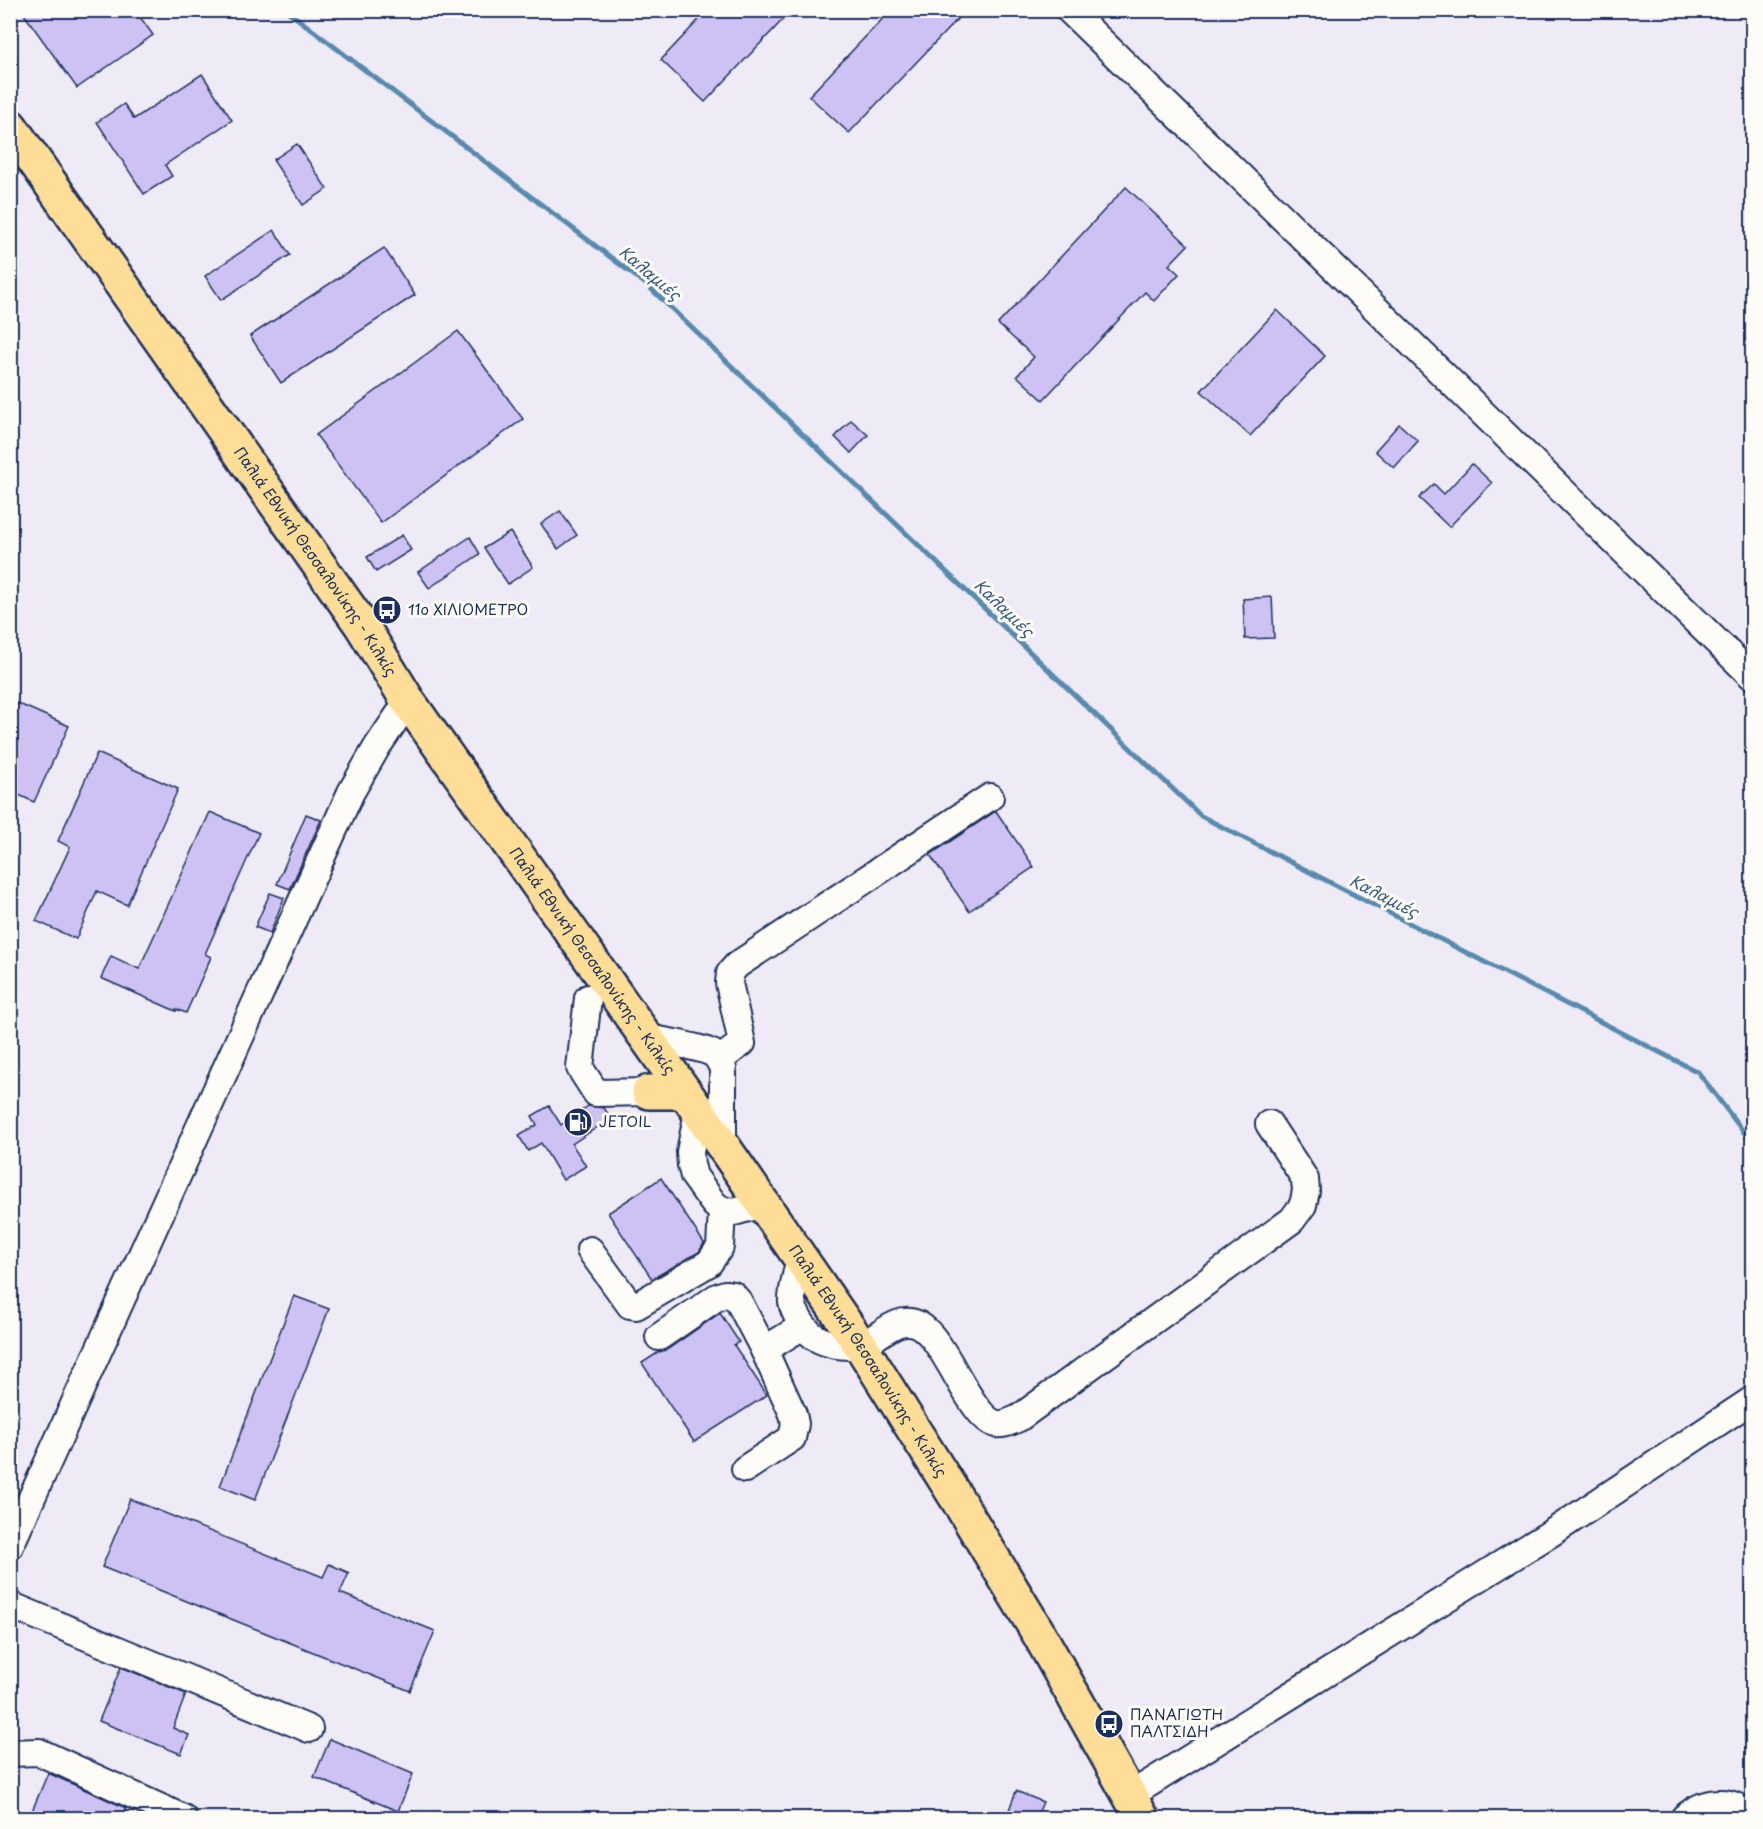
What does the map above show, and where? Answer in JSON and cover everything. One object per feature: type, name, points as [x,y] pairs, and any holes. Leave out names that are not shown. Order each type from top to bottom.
[{"type":"main road","name":"Παλιά Εθνική Θεσσαλονίκης - Κιλκίς","points":[[10,126],[355,616],[408,701],[723,1146],[861,1346],[1039,1634],[1135,1807]]},
{"type":"main road","points":[[588,998],[592,962]]},
{"type":"main road","points":[[649,1092],[691,1102]]},
{"type":"street","points":[[1069,10],[1752,676]]},
{"type":"street","points":[[10,1546],[351,792],[377,747],[408,701]]},
{"type":"street","points":[[719,1060],[742,1043],[729,982],[730,973],[737,965],[990,797]]},
{"type":"street","points":[[588,998],[579,1068],[596,1093],[649,1092]]},
{"type":"street","points":[[645,1038],[699,1049],[712,1053],[719,1060],[723,1068],[723,1146]]},
{"type":"street","points":[[691,1102],[690,1152],[694,1176],[714,1204],[722,1210],[734,1212],[763,1204]]},
{"type":"street","points":[[800,1257],[792,1301],[803,1326],[812,1336],[835,1345],[861,1346],[893,1326],[908,1322],[919,1325],[932,1337],[977,1409],[995,1424],[1005,1424],[1019,1418],[1292,1220],[1303,1205],[1306,1191],[1305,1179],[1269,1124]]},
{"type":"street","points":[[590,1250],[630,1305],[636,1306],[709,1263],[720,1247],[722,1210]]},
{"type":"street","points":[[659,1337],[717,1297],[725,1294],[733,1295],[739,1302],[793,1414],[794,1432],[792,1438],[746,1469]]},
{"type":"street","points":[[764,1350],[803,1326]]},
{"type":"street","points":[[1135,1807],[1752,1400]]},
{"type":"street","points":[[10,1605],[309,1729]]},
{"type":"street","points":[[10,1753],[39,1752],[183,1818]]},
{"type":"street","points":[[1684,1818],[1697,1808],[1715,1803],[1732,1804],[1744,1810],[1750,1818]]},
{"type":"building","points":[[21,10],[135,10],[153,35],[77,88]]},
{"type":"building","points":[[708,10],[792,10],[705,102],[661,60]]},
{"type":"building","points":[[891,10],[966,10],[849,133],[809,96]]},
{"type":"building","points":[[202,74],[232,120],[165,165],[172,176],[144,194],[97,122],[124,104],[134,119]]},
{"type":"building","points":[[297,144],[327,189],[303,205],[273,160]]},
{"type":"building","points":[[1126,187],[1188,245],[1169,265],[1179,274],[1154,301],[1145,292],[1043,400],[1017,376],[1034,357],[998,324]]},
{"type":"building","points":[[274,230],[290,255],[221,300],[205,276]]},
{"type":"building","points":[[384,248],[415,295],[281,383],[250,336]]},
{"type":"building","points":[[1277,310],[1325,356],[1250,436],[1201,391]]},
{"type":"building","points":[[458,331],[523,419],[381,523],[316,435]]},
{"type":"building","points":[[851,420],[868,435],[851,453],[835,437]]},
{"type":"building","points":[[1399,424],[1418,441],[1394,468],[1375,451]]},
{"type":"building","points":[[1472,464],[1492,483],[1449,527],[1419,498],[1434,484],[1444,494]]},
{"type":"building","points":[[560,511],[577,535],[558,549],[541,524]]},
{"type":"building","points":[[510,532],[533,567],[508,584],[484,548]]},
{"type":"building","points":[[402,535],[411,550],[376,572],[367,557]]},
{"type":"building","points":[[470,537],[480,554],[429,588],[418,572]]},
{"type":"building","points":[[1272,597],[1274,638],[1245,639],[1243,599]]},
{"type":"building","points":[[10,700],[69,726],[34,802],[10,791]]},
{"type":"building","points":[[97,753],[178,789],[127,905],[97,891],[76,939],[36,921],[70,847],[58,841]]},
{"type":"building","points":[[996,811],[1034,867],[969,911],[930,855]]},
{"type":"building","points":[[210,812],[259,833],[205,954],[211,957],[186,1013],[176,1009],[176,1011],[101,978],[111,956],[139,969]]},
{"type":"building","points":[[306,814],[321,820],[290,889],[277,884]]},
{"type":"building","points":[[270,893],[284,898],[270,933],[255,927]]},
{"type":"building","points":[[549,1106],[561,1125],[588,1106],[604,1108],[611,1118],[572,1144],[586,1166],[563,1180],[541,1143],[528,1151],[519,1136],[537,1125],[532,1116]]},
{"type":"building","points":[[661,1178],[704,1243],[699,1252],[652,1279],[608,1213]]},
{"type":"building","points":[[294,1296],[329,1309],[255,1500],[220,1486]]},
{"type":"building","points":[[720,1313],[739,1342],[734,1345],[767,1395],[694,1442],[642,1363],[668,1349]]},
{"type":"building","points":[[130,1499],[323,1577],[329,1564],[349,1573],[340,1593],[435,1631],[410,1691],[102,1567]]},
{"type":"building","points":[[121,1667],[186,1694],[173,1728],[189,1735],[181,1754],[99,1721]]},
{"type":"building","points":[[330,1739],[413,1774],[398,1811],[314,1777]]},
{"type":"building","points":[[48,1773],[126,1808],[122,1818],[29,1818]]},
{"type":"building","points":[[1016,1791],[1043,1802],[1036,1818],[1006,1818]]},
{"type":"waterway","name":"Καλαμιές","points":[[286,10],[647,285],[1201,816],[1698,1072],[1752,1143]]},
{"type":"place","name":"11ο ΧΙΛΙΟΜΕΤΡΟ","points":[[387,610]]},
{"type":"place","name":"JETOIL","points":[[578,1122]]},
{"type":"place","name":"ΠΑΝΑΓΙΩΤΗ ΠΑΛΤΣΙΔΗ","points":[[1109,1724]]}]
